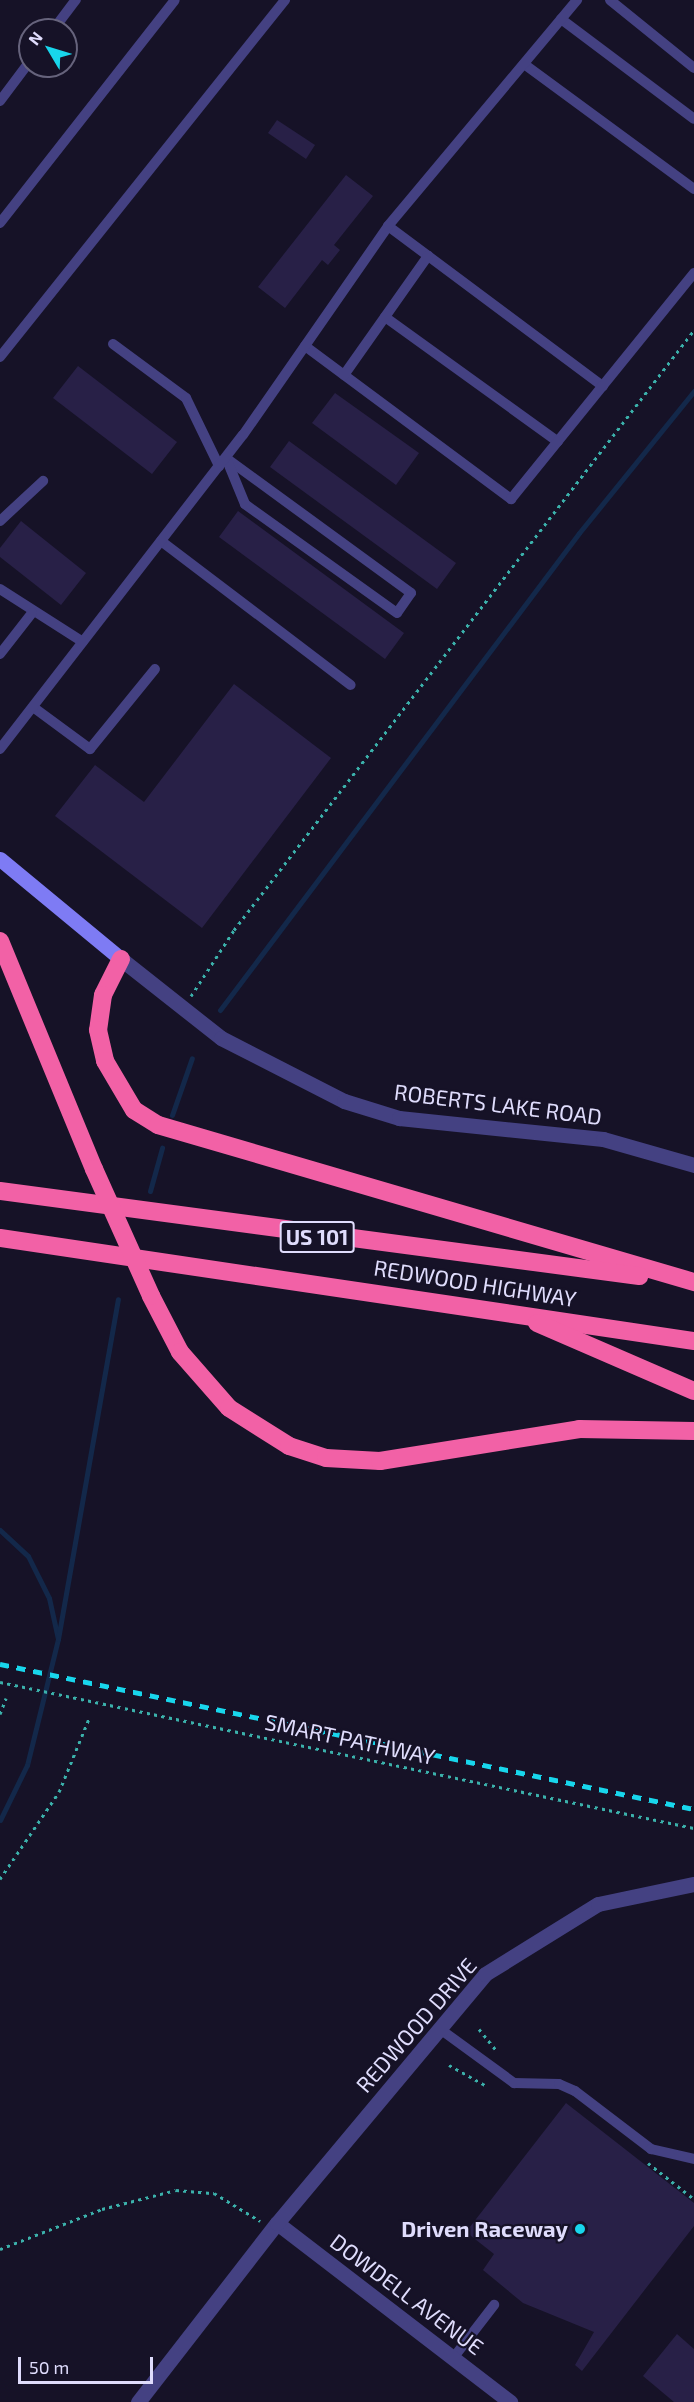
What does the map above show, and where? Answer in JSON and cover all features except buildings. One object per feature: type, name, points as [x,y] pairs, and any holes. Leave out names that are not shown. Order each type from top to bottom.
[{"type":"highway","points":[[0,940],[94,1168],[151,1296],[180,1352],[229,1408],[289,1446],[326,1458],[380,1461],[579,1429],[694,1431]]},
{"type":"highway","points":[[121,959],[103,995],[98,1030],[117,1089],[134,1110],[158,1125],[198,1139],[350,1178],[694,1283]]},
{"type":"highway","name":"REDWOOD HIGHWAY","points":[[0,1191],[694,1283]]},
{"type":"highway","name":"REDWOOD HIGHWAY","points":[[0,1238],[694,1341]]},
{"type":"highway","points":[[516,1314],[694,1391]]},
{"type":"main road","points":[[0,859],[121,959]]},
{"type":"street","name":"ROBERTS LAKE ROAD","points":[[121,959],[168,1000],[221,1038],[344,1101],[399,1118],[603,1139],[694,1165]]},
{"type":"street","name":"REDWOOD DRIVE","points":[[138,2402],[274,2226],[485,1974],[598,1904],[694,1884]]},
{"type":"street","name":"DOWDELL AVENUE","points":[[274,2226],[453,2357],[510,2402]]},
{"type":"lane","points":[[63,18],[76,0]]},
{"type":"lane","points":[[0,223],[174,0]]},
{"type":"lane","points":[[0,357],[285,0]]},
{"type":"lane","points":[[0,749],[223,462],[388,226],[577,0]]},
{"type":"lane","points":[[610,0],[694,68]]},
{"type":"lane","points":[[561,19],[694,119]]},
{"type":"lane","points":[[524,64],[694,189]]},
{"type":"lane","points":[[0,101],[18,77]]},
{"type":"lane","points":[[388,226],[603,386]]},
{"type":"lane","points":[[344,375],[428,256]]},
{"type":"lane","points":[[305,346],[511,499],[694,273]]},
{"type":"lane","points":[[385,317],[558,442]]},
{"type":"lane","points":[[113,344],[186,398],[245,504],[397,613],[411,592],[223,462]]},
{"type":"lane","points":[[0,521],[43,481]]},
{"type":"lane","points":[[161,541],[351,685]]},
{"type":"lane","points":[[0,589],[32,613],[83,642]]},
{"type":"lane","points":[[0,654],[32,613]]},
{"type":"lane","points":[[33,707],[90,749],[155,669]]},
{"type":"lane","points":[[440,2029],[514,2083],[559,2084],[575,2091],[651,2149],[694,2159]]},
{"type":"lane","points":[[453,2357],[494,2305]]},
{"type":"path","points":[[181,1010],[234,930],[694,330]]},
{"type":"path","name":"SMART PATHWAY","points":[[0,1682],[694,1828]]},
{"type":"path","points":[[0,1714],[6,1698]]},
{"type":"path","points":[[0,1879],[59,1792],[90,1716]]},
{"type":"path","points":[[478,2029],[500,2054]]},
{"type":"path","points":[[449,2065],[485,2085]]},
{"type":"path","points":[[0,2248],[102,2209],[176,2190],[214,2193],[274,2226]]},
{"type":"waterway","points":[[220,1010],[579,533],[694,391]]},
{"type":"waterway","points":[[172,1115],[192,1058]]},
{"type":"waterway","points":[[150,1191],[162,1148]]},
{"type":"waterway","points":[[58,1639],[118,1299]]},
{"type":"waterway","points":[[0,1530],[28,1556],[49,1598],[58,1639],[27,1765],[0,1820]]},
{"type":"railway","points":[[0,1664],[694,1809]]},
{"type":"place","name":"Driven Raceway","points":[[580,2229]]}]
